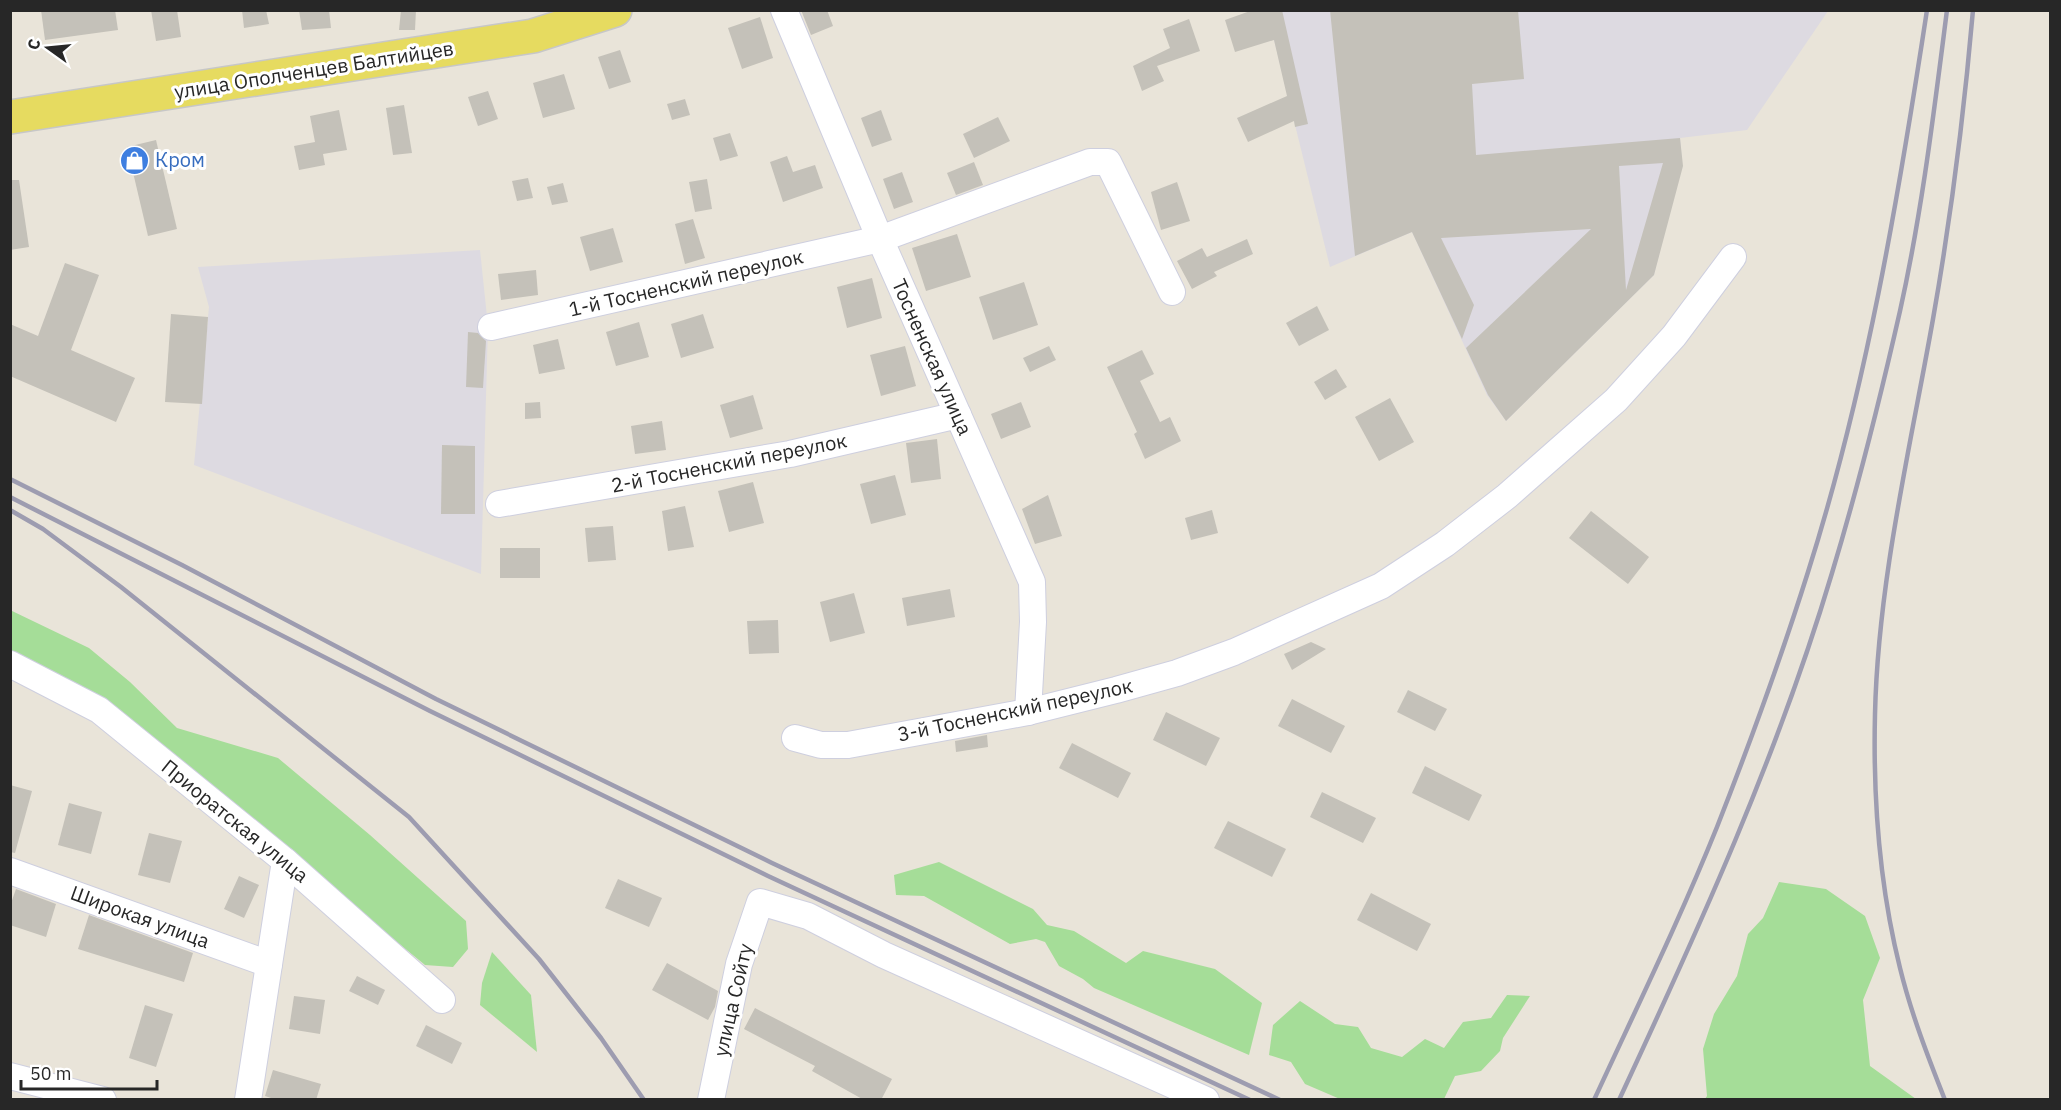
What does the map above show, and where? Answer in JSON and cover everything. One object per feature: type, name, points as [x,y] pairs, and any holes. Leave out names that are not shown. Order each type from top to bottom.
[{"type":"main road","name":"улица Ополченцев Балтийцев","points":[[10,117],[533,36],[597,13]]},
{"type":"street","name":"Тосненская улица","points":[[784,10],[880,239],[1032,582],[1033,622],[1028,712]]},
{"type":"street","name":"1-й Тосненский переулок","points":[[491,327],[880,239],[1090,162],[1108,162],[1172,292]]},
{"type":"street","name":"3-й Тосненский переулок","points":[[795,738],[821,745],[848,745],[1028,712],[1116,690],[1177,673],[1234,652],[1381,586],[1445,544],[1507,496],[1616,400],[1674,336],[1733,257]]},
{"type":"street","name":"2-й Тосненский переулок","points":[[499,504],[790,454],[958,415]]},
{"type":"street","name":"Приоратская улица","points":[[10,664],[99,710],[285,861],[442,1000]]},
{"type":"street","points":[[248,1100],[285,861]]},
{"type":"street","name":"Широкая улица","points":[[10,871],[269,964]]},
{"type":"street","name":"улица Сойту","points":[[711,1100],[739,964],[760,902],[808,916],[884,955],[1206,1100]]},
{"type":"street","points":[[10,1076],[103,1100]]},
{"type":"shaded area","points":[[1267,11],[1828,11],[1747,130],[1680,138],[1682,161],[1654,275],[1506,421],[1487,395],[1412,232],[1330,267]]},
{"type":"shaded area","points":[[480,250],[488,326],[481,574],[194,465],[209,307],[198,267]]},
{"type":"green space","points":[[10,610],[89,648],[130,682],[177,728],[278,758],[370,835],[466,921],[468,949],[453,967],[425,965],[352,905],[11,653]]},
{"type":"green space","points":[[939,862],[1033,909],[1047,925],[1074,931],[1126,963],[1143,951],[1215,969],[1262,1003],[1249,1055],[1094,988],[1059,966],[1045,942],[1036,939],[1010,944],[924,896],[896,895],[894,875]]},
{"type":"green space","points":[[1779,882],[1826,889],[1865,916],[1880,958],[1863,1000],[1870,1066],[1916,1099],[1705,1099],[1707,1096],[1703,1049],[1714,1014],[1737,976],[1748,934],[1763,918]]},
{"type":"green space","points":[[492,952],[531,995],[537,1052],[480,1005],[482,983]]},
{"type":"green space","points":[[1507,995],[1530,996],[1503,1038],[1500,1051],[1481,1071],[1455,1076],[1444,1099],[1340,1099],[1305,1084],[1291,1062],[1269,1055],[1273,1025],[1300,1001],[1335,1024],[1358,1027],[1371,1048],[1402,1057],[1425,1039],[1444,1048],[1463,1022],[1491,1018]]},
{"type":"building","points":[[41,10],[115,10],[118,30],[45,40]]},
{"type":"building","points":[[151,10],[177,10],[181,37],[156,41]]},
{"type":"building","points":[[242,10],[266,10],[269,24],[244,28]]},
{"type":"building","points":[[299,10],[329,10],[331,28],[302,30]]},
{"type":"building","points":[[401,10],[416,10],[415,30],[399,30]]},
{"type":"building","points":[[801,10],[827,10],[833,26],[811,35]]},
{"type":"building","points":[[1253,10],[1282,10],[1308,124],[1295,127],[1294,121],[1248,142],[1237,118],[1287,96],[1274,40],[1235,52],[1225,20]]},
{"type":"building","points":[[1330,10],[1518,10],[1524,79],[1472,84],[1476,155],[1680,138],[1683,166],[1654,275],[1506,421],[1488,395],[1466,348],[1591,229],[1441,238],[1474,305],[1462,339],[1412,232],[1355,256]],"holes":[[[1663,163],[1626,290],[1619,166]]]},
{"type":"building","points":[[760,17],[773,58],[742,69],[728,28]]},
{"type":"building","points":[[1189,19],[1200,51],[1157,66],[1164,81],[1142,91],[1133,66],[1170,48],[1163,29]]},
{"type":"building","points":[[620,50],[631,82],[609,89],[598,57]]},
{"type":"building","points":[[564,74],[575,109],[543,118],[533,83]]},
{"type":"building","points":[[488,91],[498,119],[478,126],[468,97]]},
{"type":"building","points":[[685,99],[690,115],[672,120],[667,104]]},
{"type":"building","points":[[404,105],[412,153],[393,155],[386,108]]},
{"type":"building","points":[[339,110],[347,150],[323,154],[325,165],[299,170],[294,146],[315,142],[310,116]]},
{"type":"building","points":[[881,110],[892,140],[872,147],[861,118]]},
{"type":"building","points":[[998,117],[1010,141],[974,158],[963,134]]},
{"type":"building","points":[[730,133],[738,156],[720,161],[713,138]]},
{"type":"building","points":[[156,140],[177,229],[148,236],[127,147]]},
{"type":"building","points":[[787,156],[793,172],[815,165],[823,188],[783,202],[770,162]]},
{"type":"building","points":[[974,162],[983,185],[956,195],[947,173]]},
{"type":"building","points":[[902,172],[913,202],[894,209],[883,179]]},
{"type":"building","points":[[528,178],[533,198],[517,201],[512,181]]},
{"type":"building","points":[[707,179],[712,209],[695,212],[689,182]]},
{"type":"building","points":[[10,180],[19,180],[29,247],[10,250]]},
{"type":"building","points":[[1177,182],[1190,221],[1161,230],[1151,192]]},
{"type":"building","points":[[563,183],[568,202],[552,205],[547,187]]},
{"type":"building","points":[[693,219],[705,258],[685,264],[675,224]]},
{"type":"building","points":[[613,228],[623,262],[590,271],[580,237]]},
{"type":"building","points":[[957,234],[971,277],[926,291],[912,248]]},
{"type":"building","points":[[1247,239],[1253,254],[1214,272],[1217,276],[1192,289],[1177,261],[1202,248],[1207,257]]},
{"type":"building","points":[[65,263],[99,275],[71,350],[135,378],[116,422],[10,376],[10,324],[38,336]]},
{"type":"building","points":[[536,270],[538,295],[501,300],[498,274]]},
{"type":"building","points":[[872,278],[882,318],[847,328],[837,287]]},
{"type":"building","points":[[1024,282],[1038,325],[993,340],[979,297]]},
{"type":"building","points":[[1317,306],[1329,330],[1299,346],[1286,323]]},
{"type":"building","points":[[171,314],[208,317],[202,404],[165,402]]},
{"type":"building","points":[[703,314],[714,348],[681,358],[671,324]]},
{"type":"building","points":[[639,322],[649,357],[616,366],[606,332]]},
{"type":"building","points":[[468,332],[478,333],[486,341],[483,388],[466,387]]},
{"type":"building","points":[[558,339],[565,369],[539,374],[533,345]]},
{"type":"building","points":[[905,346],[916,386],[881,396],[870,355]]},
{"type":"building","points":[[1049,346],[1056,360],[1030,372],[1023,358]]},
{"type":"building","points":[[1142,350],[1154,374],[1140,381],[1160,422],[1170,417],[1181,441],[1145,459],[1134,434],[1137,432],[1107,367]]},
{"type":"building","points":[[1336,369],[1347,387],[1325,400],[1314,382]]},
{"type":"building","points":[[753,395],[763,429],[730,438],[720,405]]},
{"type":"building","points":[[1390,398],[1414,442],[1379,461],[1355,417]]},
{"type":"building","points":[[540,402],[541,418],[525,419],[525,403]]},
{"type":"building","points":[[1021,402],[1031,427],[1001,439],[991,414]]},
{"type":"building","points":[[662,421],[666,450],[635,454],[631,426]]},
{"type":"building","points":[[937,439],[941,479],[911,483],[906,443]]},
{"type":"building","points":[[442,445],[475,446],[475,514],[441,514]]},
{"type":"building","points":[[895,475],[906,515],[871,524],[860,484]]},
{"type":"building","points":[[753,482],[764,523],[729,532],[718,491]]},
{"type":"building","points":[[1048,495],[1062,536],[1035,544],[1022,509]]},
{"type":"building","points":[[685,506],[694,547],[668,551],[662,511]]},
{"type":"building","points":[[1212,510],[1218,533],[1191,540],[1185,518]]},
{"type":"building","points":[[1591,511],[1649,557],[1628,584],[1569,538]]},
{"type":"building","points":[[613,526],[616,560],[588,562],[585,528]]},
{"type":"building","points":[[500,548],[540,548],[540,578],[500,578]]},
{"type":"building","points":[[950,589],[955,617],[907,626],[902,598]]},
{"type":"building","points":[[854,593],[865,633],[830,642],[820,602]]},
{"type":"building","points":[[778,620],[779,653],[749,654],[747,621]]},
{"type":"building","points":[[1311,642],[1326,649],[1292,670],[1284,654]]},
{"type":"building","points":[[1408,690],[1447,709],[1435,731],[1397,712]]},
{"type":"building","points":[[1292,699],[1345,726],[1331,753],[1278,726]]},
{"type":"building","points":[[1166,712],[1220,738],[1206,766],[1153,740]]},
{"type":"building","points":[[987,735],[988,747],[956,752],[955,741]]},
{"type":"building","points":[[1072,743],[1131,773],[1118,798],[1059,768]]},
{"type":"building","points":[[1425,766],[1482,795],[1469,821],[1412,793]]},
{"type":"building","points":[[10,785],[32,791],[15,853],[10,852]]},
{"type":"building","points":[[1322,792],[1376,818],[1363,843],[1310,817]]},
{"type":"building","points":[[69,803],[102,812],[91,854],[58,845]]},
{"type":"building","points":[[1228,821],[1286,849],[1272,877],[1214,848]]},
{"type":"building","points":[[149,833],[182,841],[170,883],[138,875]]},
{"type":"building","points":[[239,876],[259,885],[244,918],[224,909]]},
{"type":"building","points":[[618,879],[662,898],[649,927],[605,908]]},
{"type":"building","points":[[16,889],[56,904],[46,937],[10,925],[10,906]]},
{"type":"building","points":[[1371,893],[1431,924],[1417,951],[1357,920]]},
{"type":"building","points":[[89,915],[193,953],[184,982],[78,949]]},
{"type":"building","points":[[667,963],[718,991],[715,1007],[708,1020],[652,990]]},
{"type":"building","points":[[357,976],[385,990],[378,1005],[349,991]]},
{"type":"building","points":[[294,996],[325,1000],[320,1034],[289,1029]]},
{"type":"building","points":[[145,1005],[173,1014],[156,1067],[129,1058]]},
{"type":"building","points":[[755,1008],[892,1079],[881,1100],[864,1100],[812,1071],[815,1066],[744,1029]]},
{"type":"building","points":[[426,1025],[462,1043],[452,1064],[416,1046]]},
{"type":"building","points":[[273,1070],[321,1084],[316,1100],[277,1100],[265,1096]]},
{"type":"railway","points":[[1594,1100],[1673,930],[1717,827],[1765,700],[1808,572],[1847,434],[1878,294],[1927,10]]},
{"type":"railway","points":[[1619,1100],[1707,906],[1762,774],[1811,641],[1832,573],[1868,443],[1908,274],[1927,161],[1947,10]]},
{"type":"railway","points":[[1945,1100],[1909,1002],[1887,906],[1879,842],[1875,777],[1875,714],[1882,615],[1896,516],[1946,242],[1973,10]]},
{"type":"railway","points":[[10,479],[182,565],[436,699],[772,863],[1280,1100]]},
{"type":"railway","points":[[10,497],[430,711],[768,876],[1250,1100]]},
{"type":"railway","points":[[10,510],[43,529],[121,587],[409,817],[539,959],[601,1038],[644,1100]]},
{"type":"place","name":"Кром","points":[[134,160]]}]
